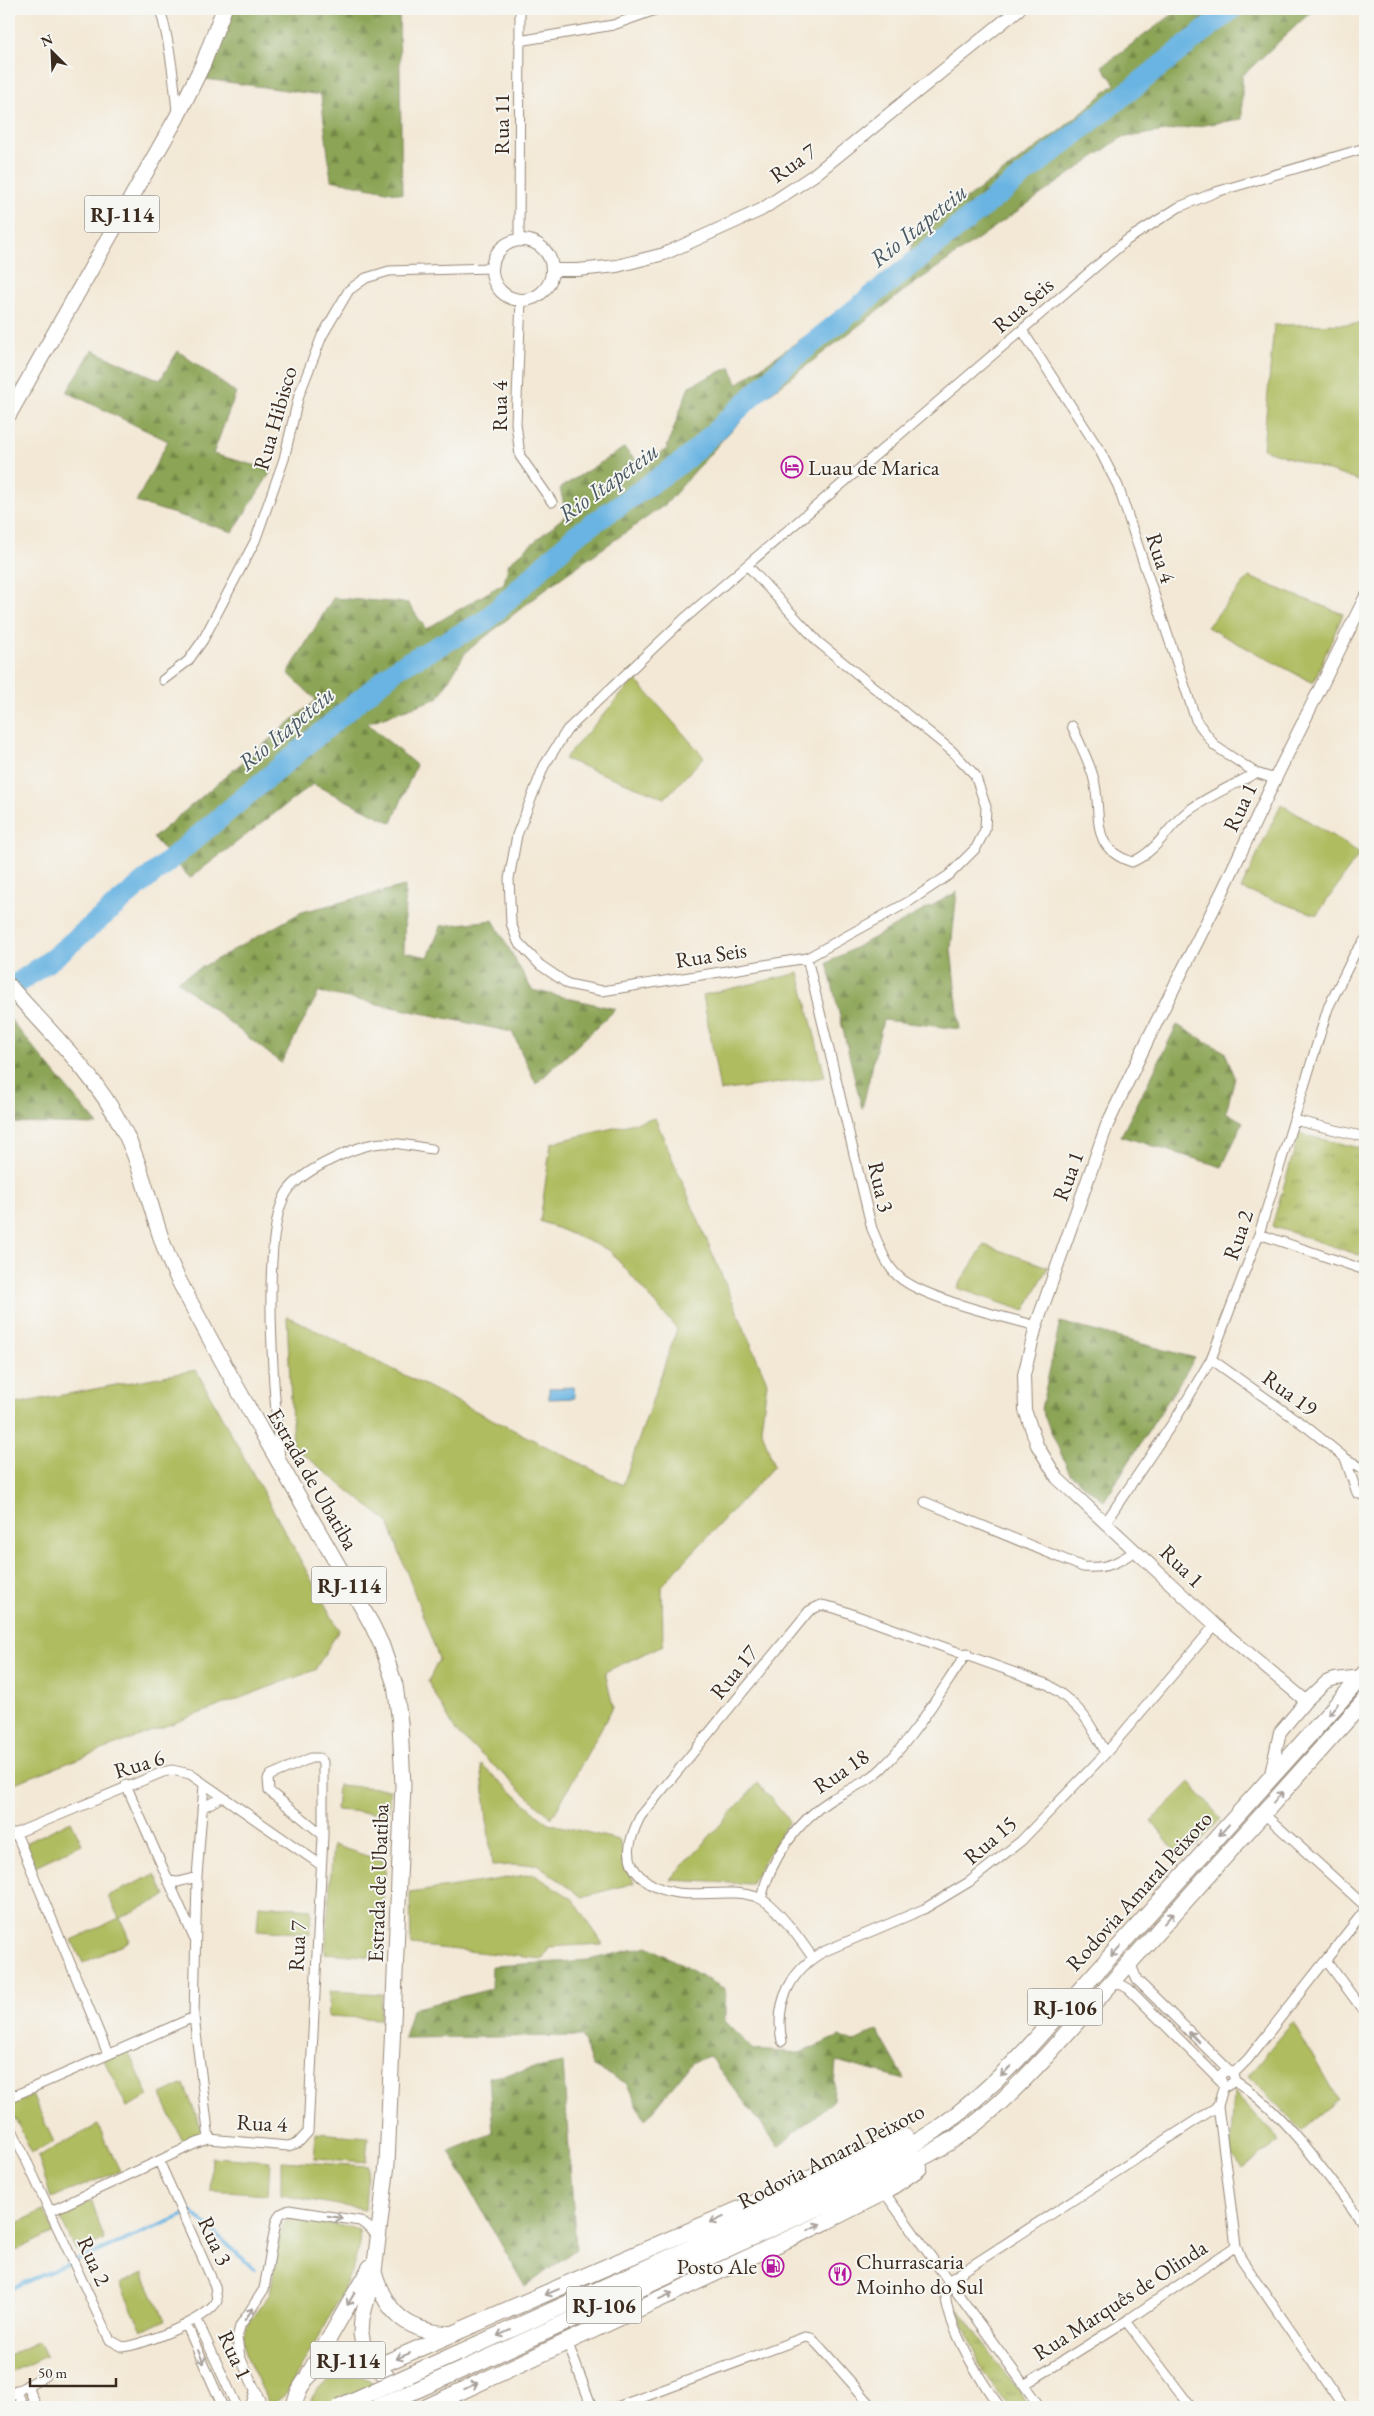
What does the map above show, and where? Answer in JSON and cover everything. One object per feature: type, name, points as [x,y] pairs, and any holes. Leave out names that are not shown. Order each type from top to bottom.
[{"type":"highway","name":"Rodovia Amaral Peixoto","points":[[378,2407],[462,2361],[864,2170],[936,2130],[985,2092],[1028,2048],[1364,1674]]},
{"type":"highway","name":"Rodovia Amaral Peixoto","points":[[339,2407],[462,2361],[844,2196],[952,2141],[1023,2081],[1365,1700]]},
{"type":"highway","points":[[372,2365],[456,2334],[899,2140],[968,2105]]},
{"type":"highway","points":[[427,2407],[567,2340],[750,2258],[884,2192],[914,2172],[952,2141]]},
{"type":"main road","name":"RJ-114","points":[[9,414],[177,118],[203,64],[224,9]]},
{"type":"main road","name":"Estrada de Ubatiba","points":[[9,986],[101,1092],[114,1112],[131,1147],[160,1236],[178,1277],[382,1646],[395,1685],[403,1785],[400,1894],[387,2164],[374,2272],[365,2304],[361,2334],[372,2365]]},
{"type":"main road","name":"Estrada de Ubatiba","points":[[302,2385],[375,2257]]},
{"type":"main road","points":[[374,2272],[383,2297],[405,2322],[427,2332],[456,2334]]},
{"type":"main road","name":"RJ-114","points":[[294,2407],[302,2385],[317,2369],[331,2362],[346,2360],[372,2365],[385,2374],[396,2389],[402,2407]]},
{"type":"street","points":[[160,9],[172,59],[177,118]]},
{"type":"street","name":"Rua 11","points":[[519,239],[520,9]]},
{"type":"street","points":[[519,41],[613,25],[658,9]]},
{"type":"street","name":"Rua 7","points":[[552,270],[578,270],[617,266],[664,254],[761,210],[814,175],[1019,9]]},
{"type":"street","name":"Rua Seis","points":[[747,565],[818,642],[952,751],[975,775],[986,807],[985,830],[976,848],[949,875],[910,901],[807,958],[602,992],[568,984],[540,965],[518,942],[511,923],[509,878],[517,835],[544,766],[567,730],[684,619],[747,565],[1022,330],[1127,240],[1179,208],[1216,192],[1365,148]]},
{"type":"street","points":[[519,239],[532,241],[542,247],[550,258],[552,270],[551,278],[543,292],[529,299],[521,300],[503,294],[497,287],[491,268],[494,257],[500,248],[509,242],[519,239]]},
{"type":"street","name":"Rua Hibisco","points":[[163,680],[188,660],[204,640],[255,541],[284,458],[299,395],[322,336],[349,290],[366,278],[389,271],[491,268]]},
{"type":"street","name":"Rua 4","points":[[521,300],[516,423],[520,456],[552,502]]},
{"type":"street","name":"Rua 4","points":[[1022,330],[1100,451],[1118,486],[1196,720],[1215,746],[1256,774],[1274,779]]},
{"type":"street","name":"Rua 1","points":[[1306,1701],[1215,1625],[1057,1478],[1037,1445],[1025,1410],[1024,1375],[1036,1326],[1108,1126],[1148,1037],[1224,888],[1274,779],[1365,598]]},
{"type":"street","points":[[1072,726],[1093,774],[1097,795],[1098,826],[1102,840],[1110,851],[1118,857],[1132,862],[1148,855],[1190,809],[1256,774]]},
{"type":"street","name":"Rua 2","points":[[1105,1524],[1178,1415],[1212,1360],[1259,1234],[1328,1008],[1346,970],[1365,940]]},
{"type":"street","name":"Rua 3","points":[[807,958],[872,1229],[883,1254],[897,1276],[919,1290],[1036,1326]]},
{"type":"street","points":[[1294,1120],[1365,1137]]},
{"type":"street","points":[[281,1464],[273,1361],[272,1305],[275,1228],[280,1205],[287,1191],[301,1179],[347,1152],[384,1143],[432,1149]]},
{"type":"street","points":[[1259,1234],[1365,1270]]},
{"type":"street","name":"Rua 19","points":[[1212,1360],[1308,1428],[1345,1458],[1365,1470]]},
{"type":"street","points":[[1345,1458],[1357,1493],[1365,1496]]},
{"type":"street","points":[[925,1502],[1083,1567],[1102,1568],[1120,1562],[1136,1550]]},
{"type":"street","name":"Rua 17","points":[[761,1899],[731,1894],[681,1894],[659,1889],[648,1883],[631,1865],[630,1845],[640,1818],[802,1618],[814,1607],[829,1606],[967,1653],[1049,1685],[1071,1700],[1085,1714],[1106,1753]]},
{"type":"street","name":"Rua 15","points":[[782,2041],[780,2019],[787,1988],[800,1968],[813,1958],[924,1909],[969,1882],[1021,1840],[1106,1753],[1215,1625]]},
{"type":"street","name":"Rua 18","points":[[761,1899],[765,1882],[772,1867],[802,1825],[820,1807],[868,1780],[886,1765],[967,1653]]},
{"type":"street","points":[[1270,1779],[1280,1732],[1306,1701],[1326,1682],[1364,1674]]},
{"type":"street","name":"Rua 7","points":[[308,2132],[323,1836],[323,1762],[320,1758],[311,1758],[276,1772],[268,1780],[267,1786],[269,1791],[323,1836]]},
{"type":"street","name":"Rua 6","points":[[12,1834],[126,1785],[172,1770],[190,1774],[321,1865]]},
{"type":"street","points":[[126,1785],[196,1940]]},
{"type":"street","points":[[51,2211],[209,2139],[194,2017],[197,1877],[204,1785]]},
{"type":"street","points":[[202,1808],[222,1796]]},
{"type":"street","points":[[1263,1813],[1365,1906]]},
{"type":"street","points":[[12,1834],[108,2054]]},
{"type":"street","points":[[168,1881],[178,1882],[197,1877]]},
{"type":"street","points":[[761,1899],[790,1928],[813,1958]]},
{"type":"street","points":[[1232,2075],[1248,2059],[1365,1910]]},
{"type":"street","points":[[1326,1960],[1365,2013]]},
{"type":"street","points":[[1130,1962],[1137,1980],[1313,2156],[1365,2226]]},
{"type":"street","points":[[1110,1984],[1122,1985],[1129,1989],[1222,2082]]},
{"type":"street","points":[[9,2098],[194,2017]]},
{"type":"street","points":[[1232,2075],[1222,2073],[1218,2106],[1236,2246],[1246,2270],[1343,2407]]},
{"type":"street","points":[[1000,2407],[971,2363],[947,2308],[944,2289],[948,2281],[1218,2106]]},
{"type":"street","name":"Rua 2","points":[[9,2123],[105,2330],[117,2346],[131,2346],[186,2324]]},
{"type":"street","name":"Rua 4","points":[[209,2139],[288,2146],[298,2143],[308,2132]]},
{"type":"street","name":"Rua 3","points":[[159,2161],[217,2294],[217,2301],[210,2312],[186,2324]]},
{"type":"street","points":[[884,2192],[1040,2407]]},
{"type":"street","points":[[263,2407],[238,2353],[237,2339],[240,2326],[264,2289],[276,2222],[280,2214],[289,2210],[360,2222],[370,2228],[379,2238]]},
{"type":"street","name":"Rua Marquês de Olinda","points":[[1024,2385],[1126,2321],[1236,2246]]},
{"type":"street","name":"Rua 1","points":[[197,2320],[238,2407]]},
{"type":"street","points":[[1126,2321],[1191,2407]]},
{"type":"street","name":"Rua 1","points":[[186,2324],[223,2407]]},
{"type":"street","points":[[618,2407],[805,2337],[810,2338],[819,2346],[873,2407]]},
{"type":"street","points":[[567,2340],[590,2402],[594,2407]]},
{"type":"street","points":[[24,2407],[13,2392],[45,2376]]},
{"type":"street","points":[[27,2385],[36,2407]]},
{"type":"street","points":[[250,2407],[254,2391]]},
{"type":"green space","points":[[230,9],[399,9],[402,194],[331,180],[321,95],[205,79]]},
{"type":"green space","points":[[1180,9],[1314,9],[1242,76],[1242,119],[1121,138],[904,291],[763,399],[725,437],[666,504],[548,587],[466,652],[438,698],[367,723],[416,765],[392,823],[313,784],[190,878],[153,838],[316,700],[288,673],[333,598],[408,603],[426,629],[504,583],[509,563],[566,515],[560,488],[624,448],[639,463],[666,450],[689,386],[731,367],[737,384],[837,314],[910,253],[914,237],[1062,129],[1115,84],[1102,66]]},
{"type":"green space","points":[[1365,324],[1365,483],[1263,449],[1274,325]]},
{"type":"green space","points":[[92,350],[160,380],[178,351],[236,393],[213,454],[272,470],[233,532],[136,502],[168,441],[67,392]]},
{"type":"green space","points":[[1249,577],[1343,614],[1313,683],[1207,627]]},
{"type":"green space","points":[[635,679],[704,757],[665,798],[564,759]]},
{"type":"green space","points":[[1281,804],[1360,853],[1317,915],[1241,889]]},
{"type":"green space","points":[[405,886],[404,952],[428,957],[441,926],[493,920],[532,990],[616,1009],[536,1084],[512,1032],[319,992],[281,1063],[177,981],[302,912]]},
{"type":"green space","points":[[957,892],[951,949],[960,1029],[883,1020],[862,1109],[827,963]]},
{"type":"green space","points":[[799,973],[825,1077],[720,1091],[703,995]]},
{"type":"green space","points":[[9,1018],[98,1125],[9,1123]]},
{"type":"green space","points":[[1177,1025],[1225,1052],[1235,1077],[1226,1112],[1243,1122],[1222,1167],[1121,1136]]},
{"type":"green space","points":[[655,1118],[767,1382],[761,1428],[774,1466],[662,1585],[663,1645],[605,1672],[613,1707],[552,1818],[456,1732],[428,1682],[439,1659],[388,1522],[293,1446],[287,1316],[623,1485],[677,1329],[609,1250],[540,1221],[551,1143]]},
{"type":"green space","points":[[1299,1134],[1365,1149],[1365,1257],[1272,1226]]},
{"type":"green space","points":[[984,1245],[1048,1267],[1025,1311],[957,1288]]},
{"type":"green space","points":[[1060,1322],[1195,1358],[1104,1501],[1070,1474],[1041,1409]]},
{"type":"green space","points":[[196,1370],[339,1630],[315,1670],[9,1785],[9,1405]]},
{"type":"green space","points":[[481,1765],[548,1823],[619,1840],[634,1883],[582,1897],[537,1864],[492,1866]]},
{"type":"green space","points":[[1190,1782],[1221,1819],[1182,1859],[1151,1821]]},
{"type":"green space","points":[[758,1783],[789,1821],[750,1884],[670,1880]]},
{"type":"green space","points":[[338,1785],[390,1789],[388,1814],[336,1810]]},
{"type":"green space","points":[[71,1821],[82,1844],[35,1866],[24,1844]]},
{"type":"green space","points":[[333,1845],[386,1862],[378,1957],[325,1953]]},
{"type":"green space","points":[[155,1874],[166,1896],[120,1918],[130,1941],[83,1963],[72,1940],[119,1918],[108,1896]]},
{"type":"green space","points":[[533,1874],[573,1899],[603,1944],[549,1947],[543,1959],[411,1945],[410,1893]]},
{"type":"green space","points":[[259,1905],[311,1909],[310,1934],[257,1930]]},
{"type":"green space","points":[[648,1946],[725,1989],[725,2021],[753,2050],[800,2053],[840,2036],[853,2042],[877,2030],[905,2079],[836,2061],[833,2101],[778,2146],[709,2056],[693,2062],[645,2120],[626,2083],[592,2066],[582,2036],[404,2038],[412,2009],[491,1989],[492,1966],[589,1960]]},
{"type":"green space","points":[[330,1991],[382,1994],[380,2019],[328,2016]]},
{"type":"green space","points":[[1293,2022],[1338,2100],[1302,2130],[1248,2076]]},
{"type":"green space","points":[[127,2049],[149,2096],[127,2107],[104,2060]]},
{"type":"green space","points":[[563,2063],[576,2249],[525,2287],[449,2151],[493,2133],[489,2077]]},
{"type":"green space","points":[[184,2084],[203,2133],[183,2142],[161,2095]]},
{"type":"green space","points":[[1234,2093],[1280,2141],[1242,2169],[1230,2153]]},
{"type":"green space","points":[[32,2095],[54,2142],[32,2153],[9,2106]]},
{"type":"green space","points":[[98,2125],[120,2171],[51,2198],[38,2156]]},
{"type":"green space","points":[[316,2133],[368,2137],[366,2162],[314,2158]]},
{"type":"green space","points":[[212,2157],[270,2161],[268,2194],[210,2190]]},
{"type":"green space","points":[[281,2161],[368,2166],[365,2210],[281,2195]]},
{"type":"green space","points":[[92,2201],[104,2240],[76,2251],[58,2214]]},
{"type":"green space","points":[[44,2210],[54,2232],[9,2254],[9,2227]]},
{"type":"green space","points":[[292,2218],[359,2230],[359,2245],[346,2284],[324,2327],[286,2394],[270,2406],[245,2353],[243,2335],[247,2324],[270,2294],[281,2230],[285,2222]]},
{"type":"green space","points":[[143,2273],[165,2320],[142,2331],[120,2284]]},
{"type":"green space","points":[[958,2308],[1030,2407],[1011,2407],[983,2373]]},
{"type":"green space","points":[[39,2341],[46,2356],[9,2373],[9,2355]]},
{"type":"green space","points":[[340,2375],[358,2376],[370,2382],[375,2386],[387,2407],[309,2407],[316,2391]]},
{"type":"water","points":[[574,1387],[575,1398],[549,1399],[549,1388]]},
{"type":"waterway","name":"Rio Itapeteiu","points":[[9,989],[52,959],[399,667],[485,621],[576,535],[685,460],[785,365],[1232,9]]},
{"type":"waterway","points":[[9,2289],[192,2212],[254,2269]]},
{"type":"place","name":"Luau de Marica","points":[[792,467]]},
{"type":"place","name":"Posto Ale","points":[[773,2266]]},
{"type":"place","name":"Churrascaria Moinho do Sul","points":[[840,2274]]}]
